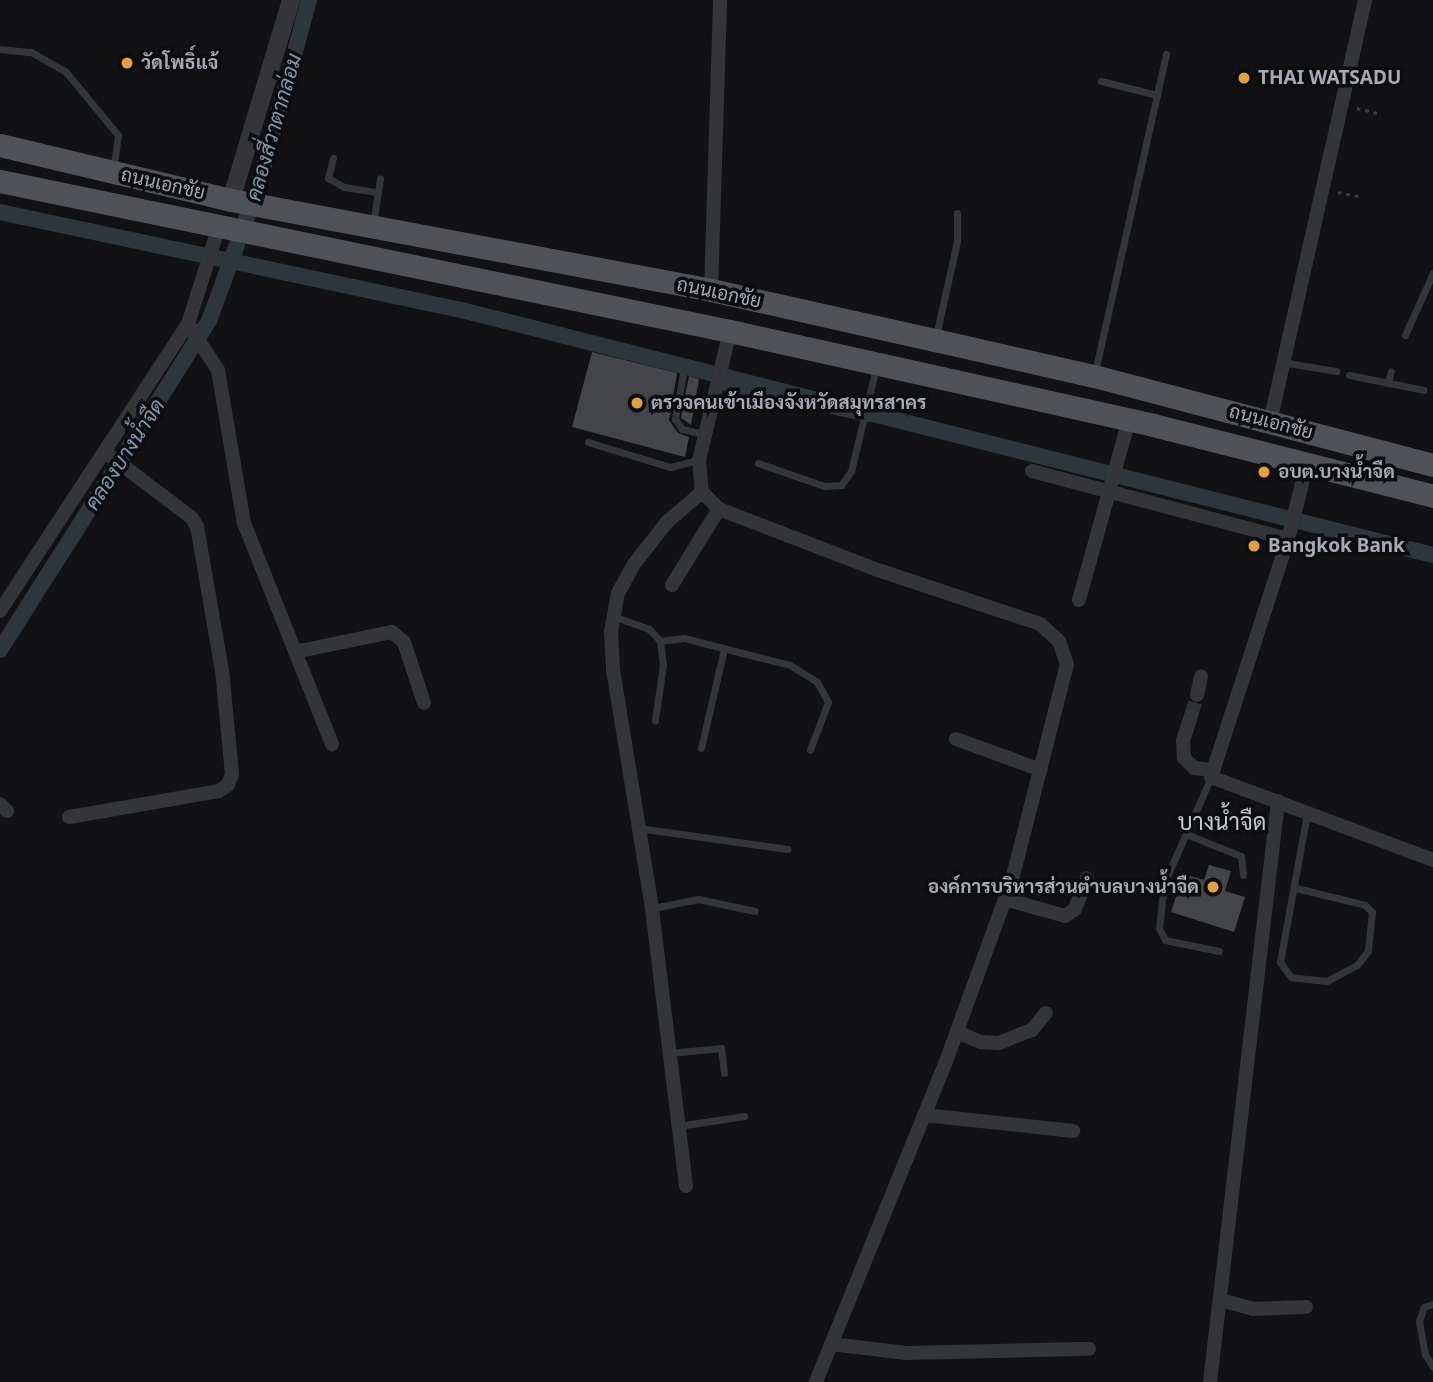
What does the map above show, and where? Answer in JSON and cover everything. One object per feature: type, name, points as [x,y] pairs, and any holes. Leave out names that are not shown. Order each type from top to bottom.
[{"type":"main road","name":"ถนนเอกชัย","points":[[0,145],[237,201],[711,290],[935,340],[1094,376],[1433,465]]},
{"type":"main road","name":"ถนนเอกชัย","points":[[1,185],[223,231],[287,238],[728,339],[877,364],[1129,420],[1433,496]]},
{"type":"main road","points":[[1045,401],[1054,367]]},
{"type":"street","points":[[237,201],[291,0]]},
{"type":"street","points":[[711,290],[720,0]]},
{"type":"street","points":[[1270,422],[1365,0]]},
{"type":"street","points":[[0,611],[192,328],[209,259],[223,231]]},
{"type":"street","points":[[192,328],[211,353],[218,370],[244,523],[332,744]]},
{"type":"street","points":[[728,339],[699,460],[702,492],[719,509],[878,570],[1040,624],[1052,633],[1066,653],[1067,664],[1005,899],[957,1032],[816,1382]]},
{"type":"street","points":[[1079,600],[1129,420]]},
{"type":"street","points":[[69,817],[219,791],[228,785],[232,775],[222,671],[197,527],[192,517],[108,454]]},
{"type":"street","points":[[1211,774],[1289,535],[1307,464]]},
{"type":"street","points":[[1032,471],[1112,487],[1289,535]]},
{"type":"street","points":[[686,1186],[666,1053],[652,908],[613,669],[612,616],[618,593],[634,564],[667,522],[702,492]]},
{"type":"street","points":[[671,585],[719,509]]},
{"type":"street","points":[[295,652],[392,632],[404,642],[425,703]]},
{"type":"street","points":[[1197,695],[1201,677]]},
{"type":"street","points":[[1191,716],[1183,741],[1184,758],[1194,768],[1307,814],[1433,860]]},
{"type":"street","points":[[956,739],[1041,770]]},
{"type":"street","points":[[1210,1382],[1278,801]]},
{"type":"street","points":[[1005,899],[1065,916],[1075,909],[1087,878]]},
{"type":"street","points":[[957,1032],[981,1042],[999,1043],[1032,1030],[1046,1013]]},
{"type":"street","points":[[924,1115],[1073,1131]]},
{"type":"street","points":[[1220,1300],[1253,1309],[1306,1307]]},
{"type":"street","points":[[831,1344],[906,1353],[1089,1349]]},
{"type":"lane","points":[[0,50],[31,52],[66,72],[118,135],[112,172]]},
{"type":"lane","points":[[1094,376],[1166,54]]},
{"type":"lane","points":[[1101,81],[1157,94]]},
{"type":"lane","points":[[333,158],[328,178],[344,187],[377,192]]},
{"type":"lane","points":[[372,226],[380,180]]},
{"type":"lane","points":[[935,340],[957,241],[957,213]]},
{"type":"lane","points":[[1405,335],[1433,273]]},
{"type":"lane","points":[[1282,362],[1336,371]]},
{"type":"lane","points":[[758,463],[824,486],[841,485],[851,471],[867,415],[877,364]]},
{"type":"lane","points":[[1388,383],[1391,371]]},
{"type":"lane","points":[[683,374],[675,419],[682,429],[704,434]]},
{"type":"lane","points":[[1349,375],[1424,390]]},
{"type":"lane","points":[[716,385],[867,415]]},
{"type":"lane","points":[[588,442],[670,467],[699,460]]},
{"type":"lane","points":[[612,616],[649,629],[660,641],[663,666],[654,720]]},
{"type":"lane","points":[[660,641],[684,638],[790,665],[817,682],[828,702],[810,750]]},
{"type":"lane","points":[[701,748],[724,649]]},
{"type":"lane","points":[[1211,774],[1164,883],[1159,928],[1165,940],[1219,951]]},
{"type":"lane","points":[[1296,887],[1365,905],[1372,912],[1368,951],[1357,965],[1327,981],[1291,977],[1280,962],[1296,887],[1307,814]]},
{"type":"lane","points":[[637,828],[788,849]]},
{"type":"lane","points":[[1186,834],[1241,856],[1242,875]]},
{"type":"lane","points":[[652,908],[698,898],[755,911]]},
{"type":"lane","points":[[666,1053],[721,1048],[724,1073]]},
{"type":"lane","points":[[677,1126],[744,1116]]},
{"type":"lane","points":[[1433,1304],[1424,1307],[1419,1321],[1425,1354],[1433,1367]]},
{"type":"path","points":[[1342,104],[1381,114]]},
{"type":"path","points":[[1322,188],[1359,196]]},
{"type":"building","name":"ตรวจคนเข้าเมืองจังหวัดสมุทรสาคร","points":[[592,352],[677,373],[669,420],[678,433],[689,437],[685,457],[572,427]]},
{"type":"building","points":[[689,376],[699,379],[691,425],[681,418]]},
{"type":"building","points":[[1209,865],[1231,871],[1225,891],[1245,897],[1234,932],[1171,912],[1183,874],[1204,880]]},
{"type":"waterway","name":"คลองบางน้ำจืด","points":[[0,650],[209,321],[259,184],[309,0]]},
{"type":"waterway","points":[[0,212],[457,309],[1433,555]]},
{"type":"tunnel","points":[[1191,716],[1197,695]]},
{"type":"place","name":"วัดโพธิ์แจ้","points":[[127,63]]},
{"type":"place","name":"THAI WATSADU","points":[[1244,78]]},
{"type":"place","name":"ตรวจคนเข้าเมืองจังหวัดสมุทรสาคร","points":[[637,403]]},
{"type":"place","name":"อบต.บางน้ำจืด","points":[[1264,472]]},
{"type":"place","name":"Bangkok Bank","points":[[1254,546]]},
{"type":"place","name":"องค์การบริหารส่วนตำบลบางน้ำจืด","points":[[1213,887]]},
{"type":"district","name":"บางน้ำจืด","points":[[1222,821]]},
{"type":"water label","name":"คลองสี่วาตากล่อม","points":[[273,127]]}]
